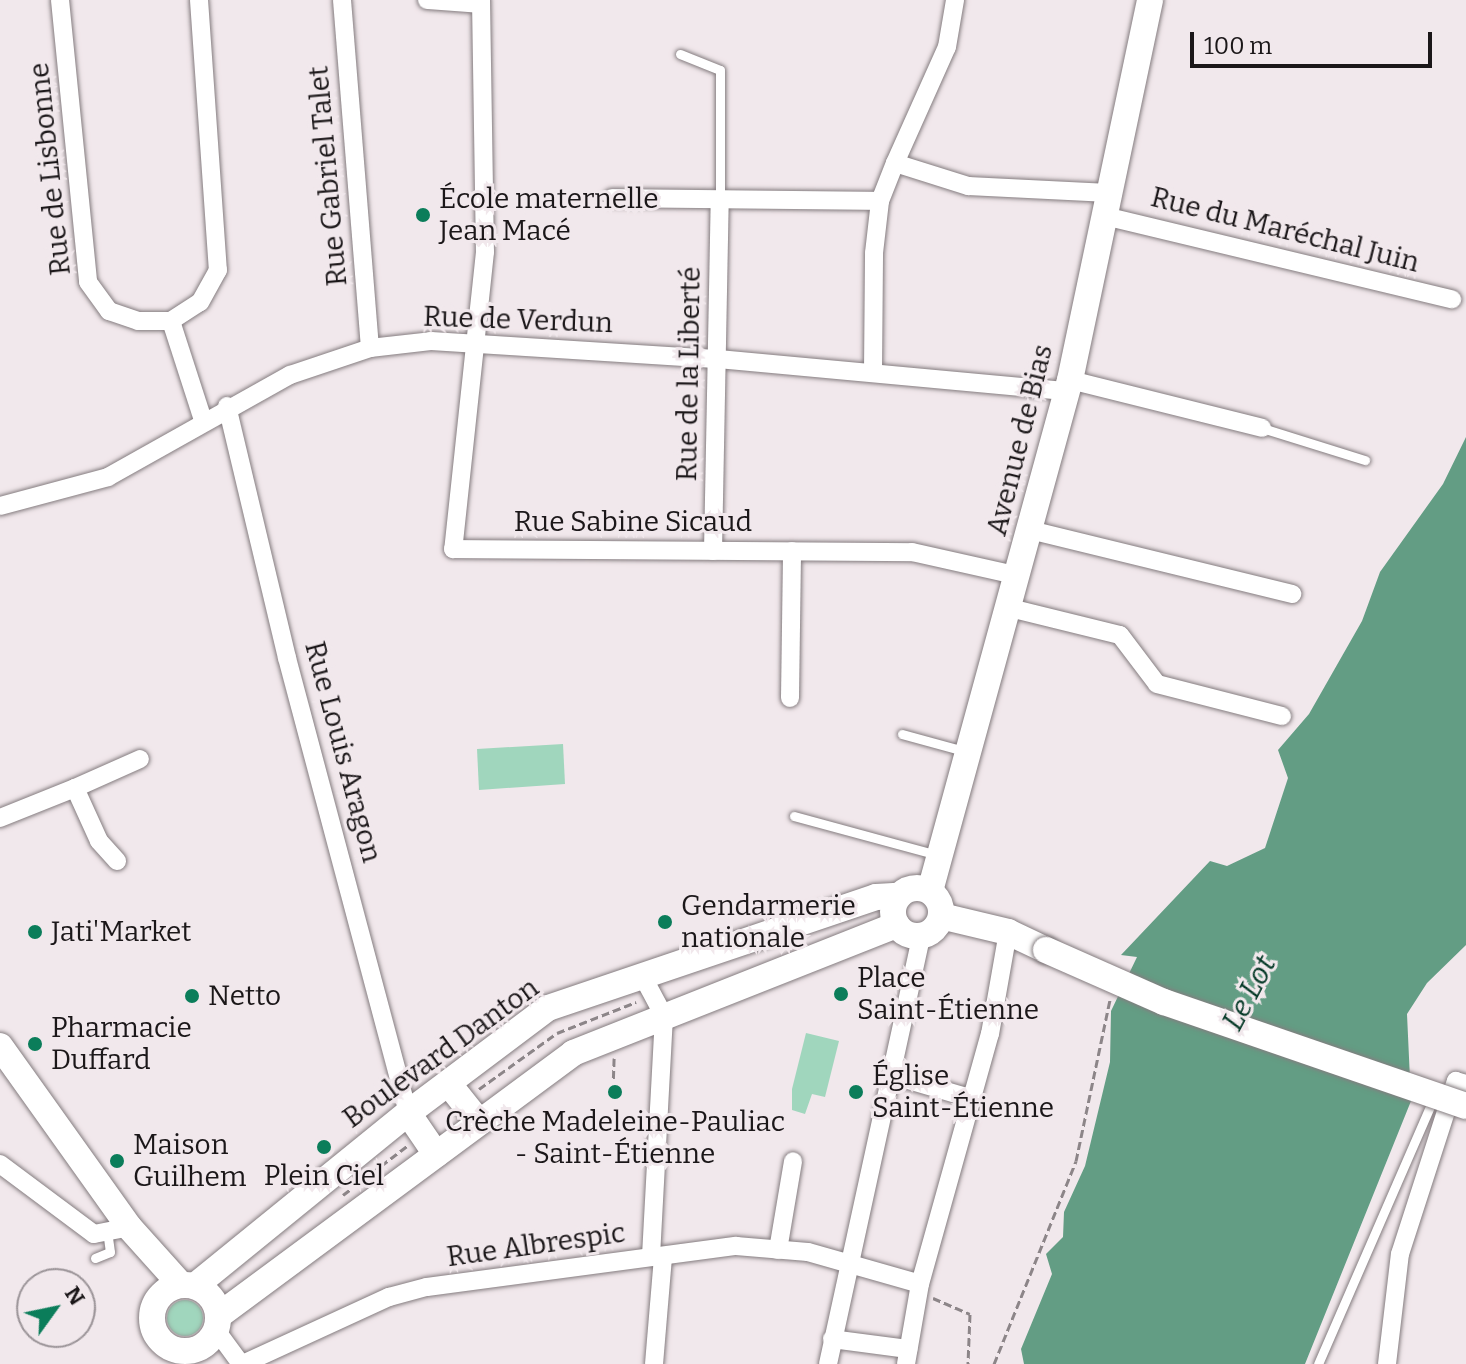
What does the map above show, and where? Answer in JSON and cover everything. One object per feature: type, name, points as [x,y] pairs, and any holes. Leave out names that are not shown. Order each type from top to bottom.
[{"type":"main road","name":"Avenue de Bias","points":[[930,891],[971,753],[1069,386],[1150,0]]},
{"type":"main road","points":[[0,1046],[126,1234],[154,1305],[157,1351],[174,1349],[190,1357],[217,1323],[266,1280],[573,1053],[664,1016],[909,930],[934,929],[941,916],[939,902],[930,891],[910,888],[898,896],[893,910],[909,930]]},
{"type":"main road","name":"Boulevard Danton","points":[[188,1286],[242,1248],[408,1113],[548,1008],[876,897],[898,896]]},
{"type":"main road","points":[[941,916],[1008,932],[1164,1002],[1458,1094]]},
{"type":"main road","points":[[448,1083],[479,1122]]},
{"type":"main road","points":[[408,1113],[436,1154]]},
{"type":"main road","points":[[126,1234],[188,1286],[210,1296],[217,1323]]},
{"type":"main road","points":[[242,1248],[266,1280]]},
{"type":"main road","points":[[154,1305],[165,1292],[188,1286]]},
{"type":"street","name":"Rue de Lisbonne","points":[[60,0],[88,282],[109,311],[138,321],[171,321]]},
{"type":"street","points":[[199,0],[218,270],[200,302],[171,321],[203,420]]},
{"type":"street","name":"Rue Gabriel Talet","points":[[342,0],[370,348]]},
{"type":"street","points":[[427,0],[481,2],[485,252],[476,341]]},
{"type":"street","points":[[873,372],[874,253],[880,201],[947,47],[955,0]]},
{"type":"street","name":"Rue du Maréchal Juin","points":[[895,163],[968,186],[1107,204],[1452,299]]},
{"type":"street","points":[[612,198],[880,201]]},
{"type":"street","name":"Rue de la Liberté","points":[[713,551],[720,199]]},
{"type":"street","name":"Rue de Verdun","points":[[0,506],[108,477],[227,406],[290,375],[370,348],[476,341],[1069,386],[1262,428]]},
{"type":"street","name":"Rue Sabine Sicaud","points":[[476,341],[453,549],[912,552],[1019,576]]},
{"type":"street","name":"Rue Louis Aragon","points":[[227,406],[287,658],[408,1113]]},
{"type":"street","points":[[1030,530],[1292,594]]},
{"type":"street","points":[[790,698],[792,551]]},
{"type":"street","points":[[1010,608],[1120,635],[1157,684],[1282,716]]},
{"type":"street","points":[[0,818],[140,759]]},
{"type":"street","points":[[75,788],[99,841],[117,861]]},
{"type":"street","points":[[828,1364],[891,1075],[909,930]]},
{"type":"street","points":[[832,1339],[907,1357],[973,1099],[1008,932]]},
{"type":"street","points":[[642,975],[664,1016],[654,1364]]},
{"type":"street","points":[[891,1075],[973,1099]]},
{"type":"street","points":[[1458,1094],[1466,1115]]},
{"type":"street","points":[[1387,1364],[1400,1254],[1458,1094]]},
{"type":"street","points":[[778,1250],[793,1161]]},
{"type":"street","points":[[0,1164],[94,1234],[126,1234]]},
{"type":"street","name":"Rue Albrespic","points":[[242,1364],[402,1294],[736,1246],[778,1250],[926,1291]]},
{"type":"street","points":[[217,1323],[242,1364]]},
{"type":"lane","points":[[680,54],[720,70],[720,199]]},
{"type":"lane","points":[[1262,428],[1365,460]]},
{"type":"lane","points":[[902,734],[971,753]]},
{"type":"lane","points":[[794,816],[941,856]]},
{"type":"lane","points":[[1318,1364],[1438,1087],[1458,1094]]},
{"type":"lane","points":[[95,1258],[110,1252],[126,1234]]},
{"type":"path","points":[[994,1364],[1076,1161],[1112,990]]},
{"type":"path","points":[[613,1090],[614,1046]]},
{"type":"path","points":[[926,1291],[970,1314],[968,1364]]},
{"type":"shaded area","points":[[563,744],[565,784],[479,790],[477,749]]},
{"type":"shaded area","points":[[806,1033],[839,1041],[825,1097],[812,1094],[805,1114],[792,1110],[792,1089]]},
{"type":"shaded area","points":[[185,1300],[198,1305],[203,1318],[198,1331],[185,1336],[172,1331],[167,1318],[172,1305]]},
{"type":"water","name":"Le Lot","points":[[1466,437],[1466,945],[1427,983],[1407,1014],[1411,1101],[1305,1364],[1024,1364],[1021,1349],[1052,1274],[1046,1254],[1063,1237],[1064,1212],[1085,1166],[1110,1062],[1111,1011],[1137,957],[1121,955],[1210,861],[1227,866],[1265,848],[1288,778],[1278,750],[1309,714],[1362,621],[1380,572],[1443,484]]},
{"type":"place","name":"École maternelle Jean Macé","points":[[423,215]]},
{"type":"place","name":"Gendarmerie nationale","points":[[665,922]]},
{"type":"place","name":"Jati'Market","points":[[35,932]]},
{"type":"place","name":"Place Saint-Étienne","points":[[841,994]]},
{"type":"place","name":"Netto","points":[[192,996]]},
{"type":"place","name":"Pharmacie Duffard","points":[[35,1044]]},
{"type":"place","name":"Crèche Madeleine-Pauliac - Saint-Étienne","points":[[615,1092]]},
{"type":"place","name":"Église Saint-Étienne","points":[[856,1092]]},
{"type":"place","name":"Plein Ciel","points":[[324,1147]]},
{"type":"place","name":"Maison Guilhem","points":[[117,1161]]}]
